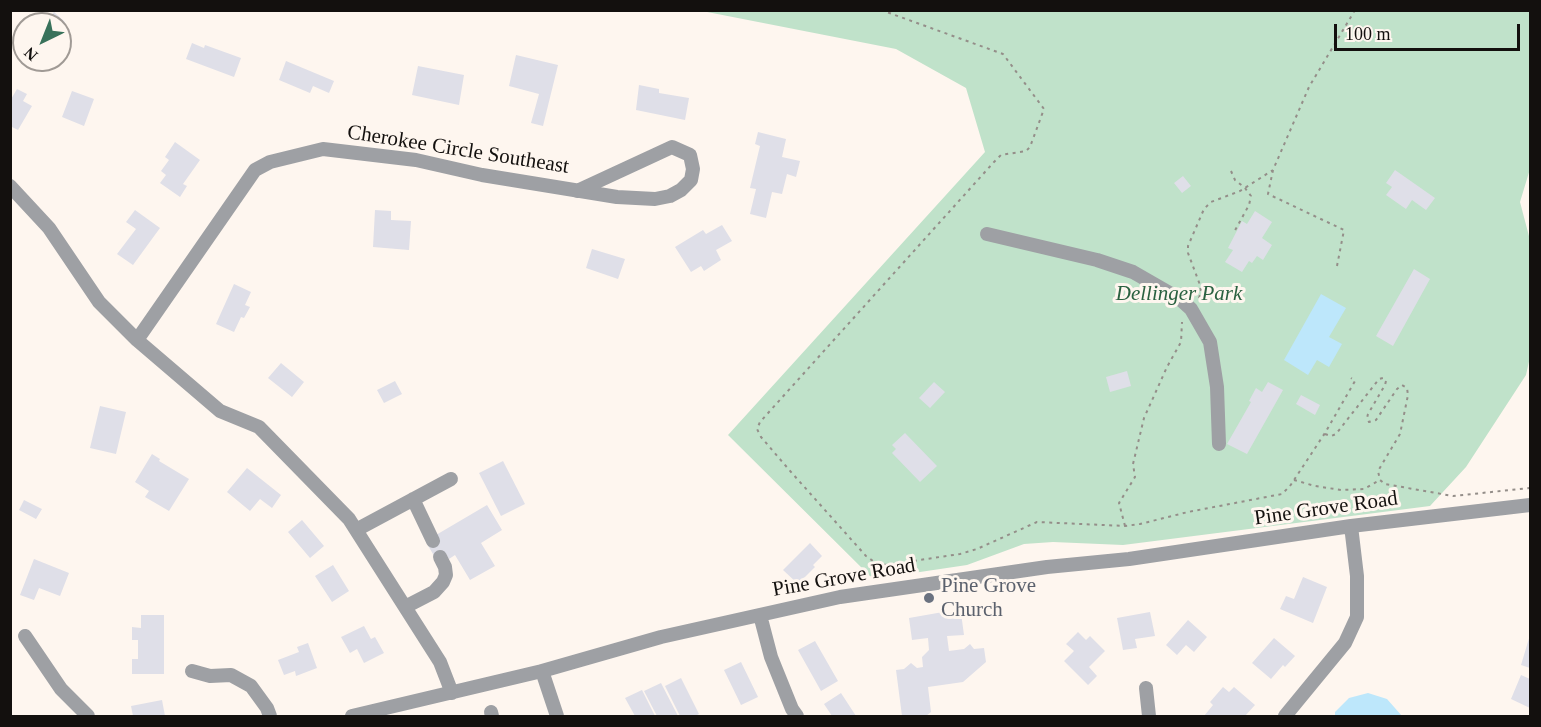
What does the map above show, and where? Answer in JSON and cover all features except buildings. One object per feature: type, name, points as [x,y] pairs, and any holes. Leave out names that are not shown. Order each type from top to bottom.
[{"type":"street","name":"Cherokee Circle Southeast","points":[[137,340],[255,170],[270,162],[323,149],[416,160],[482,175],[577,191],[617,197],[656,199],[670,196],[681,190],[691,180],[693,168],[690,155],[672,147],[577,191]]},
{"type":"street","points":[[10,186],[49,228],[99,302],[137,340],[220,411],[260,427],[349,519],[440,662],[452,693]]},
{"type":"street","points":[[987,234],[1097,260],[1133,272],[1168,291],[1191,309],[1203,327],[1214,357],[1220,444]]},
{"type":"street","points":[[356,530],[451,479]]},
{"type":"street","points":[[413,499],[433,541]]},
{"type":"street","name":"Pine Grove Road","points":[[352,717],[542,671],[661,637],[840,597],[1047,567],[1129,559],[1350,526],[1530,505]]},
{"type":"street","points":[[1285,717],[1345,644],[1357,617],[1358,576],[1350,526]]},
{"type":"street","points":[[405,607],[434,592],[443,582],[446,575],[441,557]]},
{"type":"street","points":[[760,615],[771,657],[797,717]]},
{"type":"street","points":[[25,636],[61,689],[88,717]]},
{"type":"street","points":[[192,671],[210,676],[231,675],[251,686],[267,708],[270,717]]},
{"type":"street","points":[[542,671],[557,717]]},
{"type":"street","points":[[1146,688],[1149,717]]},
{"type":"path","points":[[881,10],[1003,54],[1044,109],[1030,147],[1026,151],[1001,155],[994,162],[760,422],[757,429],[761,437],[791,472],[866,556],[886,565],[960,554],[977,549],[1037,522],[1125,526],[1282,494],[1325,433],[1355,381],[1351,378]]},
{"type":"path","points":[[1337,266],[1344,230],[1268,194],[1274,170],[1309,87],[1355,10]]},
{"type":"path","points":[[1125,526],[1119,503],[1135,477],[1133,464],[1144,418],[1181,342],[1183,320],[1196,304],[1201,292],[1188,253],[1197,224],[1208,205],[1245,188],[1274,170]]},
{"type":"path","points":[[1231,171],[1235,180],[1251,196],[1250,205],[1233,234]]},
{"type":"path","points":[[1325,433],[1331,436],[1336,434],[1383,378],[1386,381],[1385,385],[1368,414],[1369,422],[1376,420],[1402,385],[1407,388],[1408,395],[1400,434],[1378,471],[1380,480],[1385,484],[1453,496],[1530,488]]},
{"type":"path","points":[[1294,480],[1341,490],[1364,489],[1380,480]]},
{"type":"green space","name":"Dellinger Park","points":[[702,11],[1530,11],[1530,169],[1520,202],[1530,240],[1530,357],[1526,375],[1466,467],[1430,506],[1123,545],[1053,542],[1024,544],[967,565],[873,579],[728,435],[985,152],[966,88],[896,49]]},
{"type":"water","points":[[1321,294],[1346,308],[1329,337],[1342,344],[1329,367],[1317,360],[1308,375],[1284,360]]},
{"type":"water","points":[[1368,693],[1387,699],[1402,716],[1335,716],[1335,712],[1349,698]]},
{"type":"place","name":"Pine Grove Church","points":[[929,598]]}]
